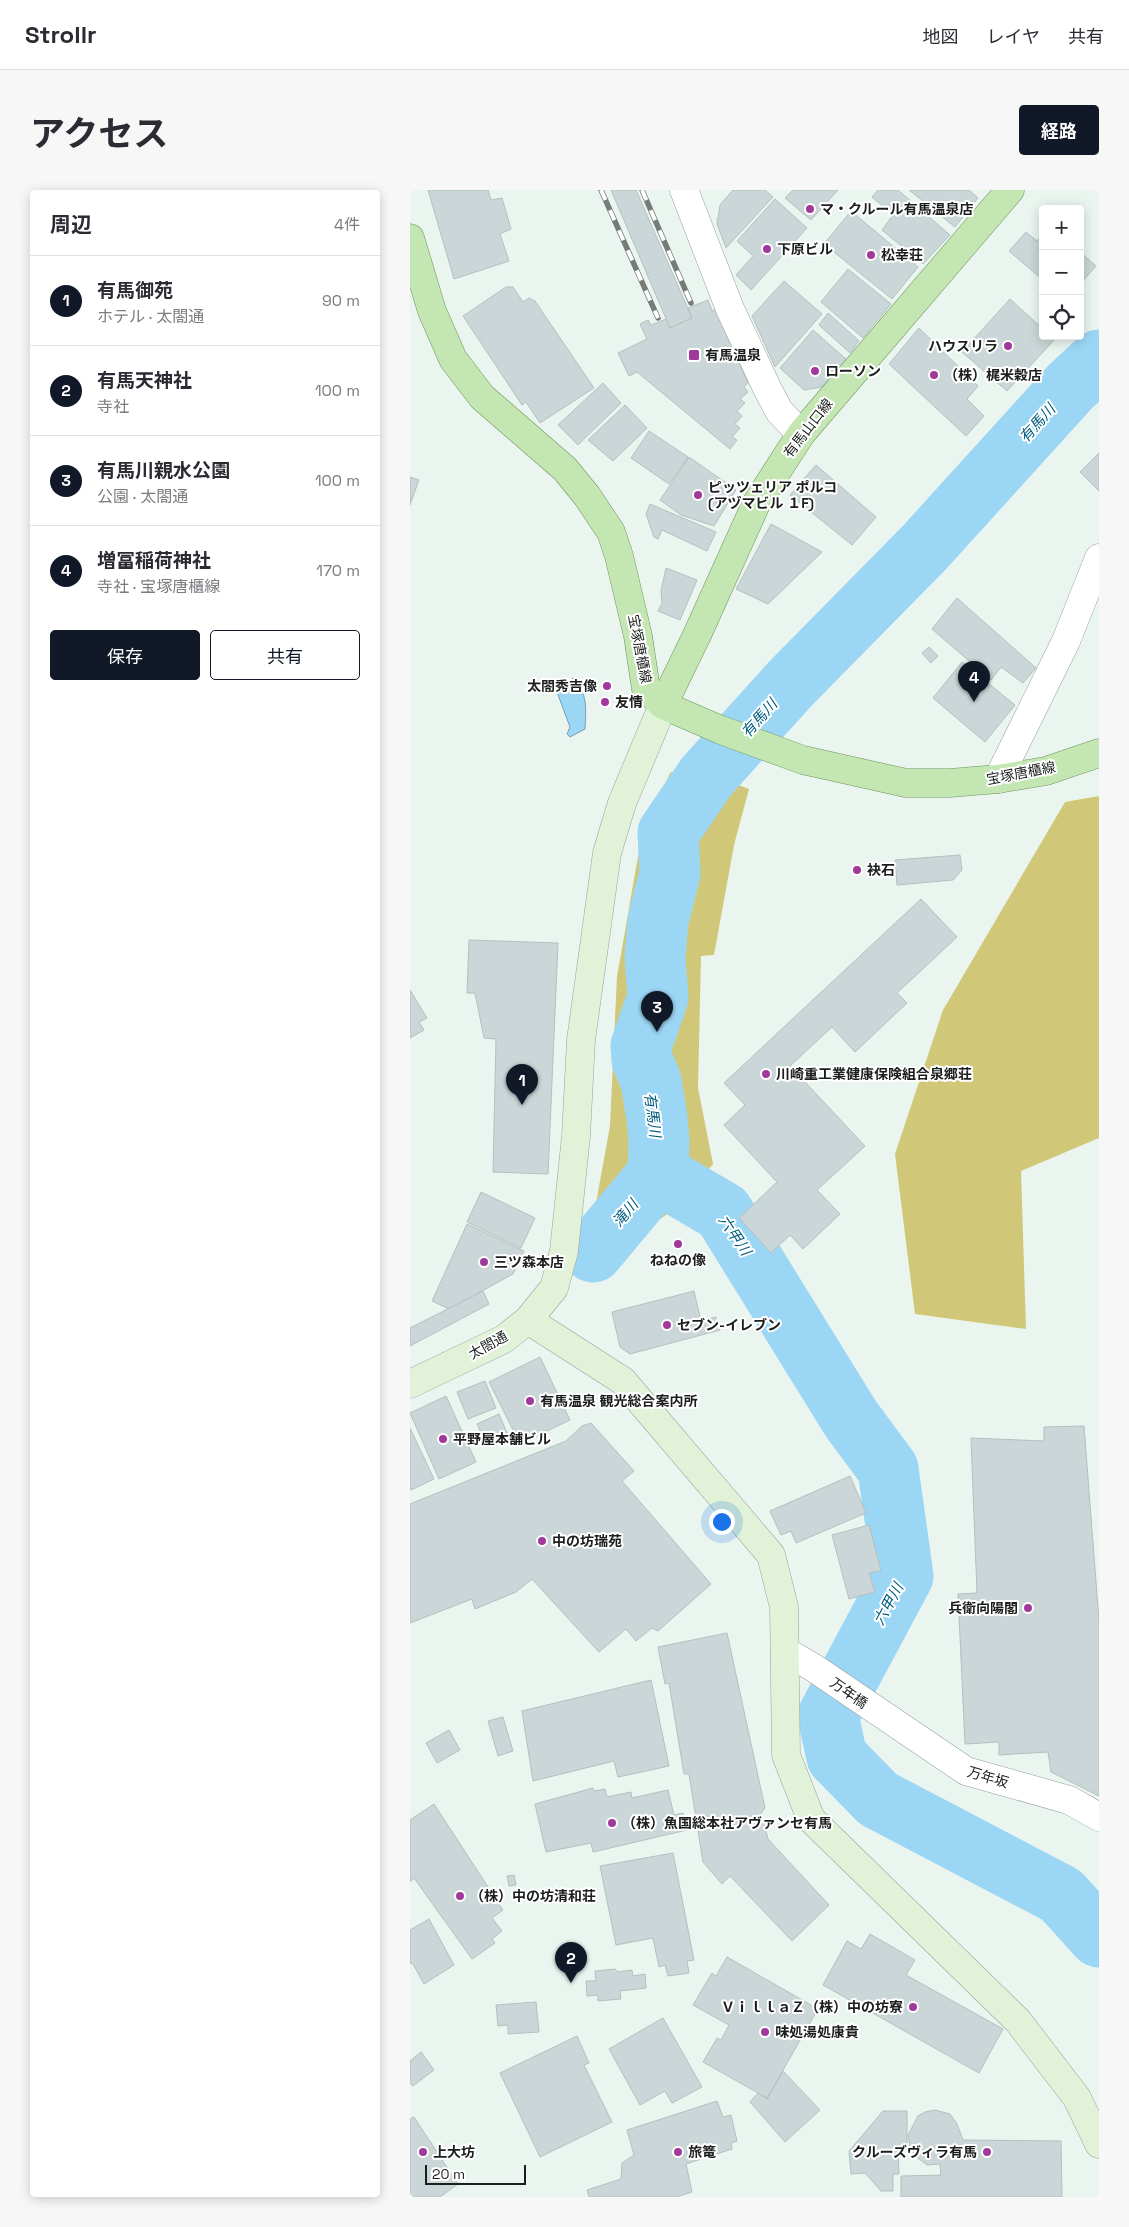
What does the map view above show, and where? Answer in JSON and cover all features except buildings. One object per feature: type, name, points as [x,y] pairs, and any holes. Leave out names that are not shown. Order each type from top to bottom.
[{"type":"main road","name":"有馬山口線","points":[[663,705],[756,504],[801,434],[1010,190]]},
{"type":"main road","name":"宝塚唐櫃線","points":[[410,238],[432,311],[453,359],[482,397],[565,469],[591,501],[611,532],[619,556],[636,627],[646,689],[663,705],[721,730],[803,760],[906,783],[950,783],[998,779],[1046,771],[1099,753]]},
{"type":"street","points":[[684,190],[730,309],[767,388],[780,411],[801,434]]},
{"type":"street","points":[[998,779],[1066,641],[1099,558]]},
{"type":"street","name":"太閤通","points":[[410,1384],[504,1339],[528,1320],[554,1288],[564,1251],[576,1136],[581,1040],[607,853],[622,803],[663,705]]},
{"type":"street","points":[[528,1320],[623,1381],[771,1555],[784,1607],[786,1755],[811,1819],[1018,2021],[1077,2098],[1099,2144]]},
{"type":"street","name":"万年橋","points":[[785,1651],[814,1668],[885,1718]]},
{"type":"street","name":"万年坂","points":[[885,1718],[966,1771],[1069,1800],[1099,1817]]},
{"type":"shaded area","points":[[688,765],[749,789],[734,845],[714,955],[701,956],[698,1088],[713,1164],[678,1207],[613,1250],[592,1225],[610,1126],[617,976],[641,839],[670,773]]},
{"type":"shaded area","points":[[1099,796],[1099,1138],[1021,1171],[1026,1329],[915,1314],[895,1154],[943,1010],[1065,802]]},
{"type":"water","points":[[573,678],[584,696],[586,708],[585,729],[570,737],[567,734],[570,727],[557,692]]},
{"type":"waterway","name":"有馬川","points":[[658,1174],[659,1141],[657,1118],[651,1081],[642,1060],[641,1046],[658,997],[655,958],[658,921],[670,873],[668,833],[706,777],[791,683],[924,548],[1070,387],[1099,360]]},
{"type":"waterway","name":"六甲川","points":[[658,1174],[723,1212],[851,1419],[888,1469],[903,1576],[828,1716],[837,1757],[878,1799],[1061,1895],[1099,1937]]},
{"type":"waterway","name":"滝川","points":[[593,1252],[658,1174]]},
{"type":"railway","points":[[601,190],[658,318]]},
{"type":"railway","points":[[642,190],[691,303]]},
{"type":"place","name":"マ・クルール有馬温泉店","points":[[810,209]]},
{"type":"place","name":"下原ビル","points":[[767,249]]},
{"type":"place","name":"松幸荘","points":[[871,255]]},
{"type":"place","name":"ハウスリラ","points":[[1008,346]]},
{"type":"place","name":"有馬温泉","points":[[694,355]]},
{"type":"place","name":"ローソン","points":[[815,371]]},
{"type":"place","name":"（株）梶米穀店","points":[[934,375]]},
{"type":"place","name":"ピッツェリア ポルコ (アヅマビル １F)","points":[[698,495]]},
{"type":"place","name":"太閤秀吉像","points":[[607,686]]},
{"type":"place","name":"友情","points":[[605,702]]},
{"type":"place","name":"増冨稲荷神社","points":[[974,702]]},
{"type":"place","name":"袂石","points":[[857,870]]},
{"type":"place","name":"有馬川親水公園","points":[[657,1032]]},
{"type":"place","name":"川崎重工業健康保険組合泉郷荘","points":[[766,1074]]},
{"type":"place","name":"有馬御苑","points":[[522,1105]]},
{"type":"place","name":"ねねの像","points":[[678,1244]]},
{"type":"place","name":"三ツ森本店","points":[[484,1262]]},
{"type":"place","name":"セブン-イレブン","points":[[667,1325]]},
{"type":"place","name":"有馬温泉 観光総合案内所","points":[[530,1401]]},
{"type":"place","name":"平野屋本舗ビル","points":[[443,1439]]},
{"type":"place","name":"中の坊瑞苑","points":[[542,1541]]},
{"type":"place","name":"兵衛向陽閣","points":[[1028,1608]]},
{"type":"place","name":"（株）魚国総本社アヴァンセ有馬","points":[[612,1823]]},
{"type":"place","name":"（株）中の坊清和荘","points":[[460,1896]]},
{"type":"place","name":"有馬天神社","points":[[571,1983]]},
{"type":"place","name":"ＶｉｌｌａＺ（株）中の坊寮","points":[[913,2007]]},
{"type":"place","name":"味処湯処康貴","points":[[765,2032]]},
{"type":"place","name":"上大坊","points":[[423,2152]]},
{"type":"place","name":"旅篭","points":[[678,2152]]},
{"type":"place","name":"クルーズヴィラ有馬","points":[[987,2152]]}]
